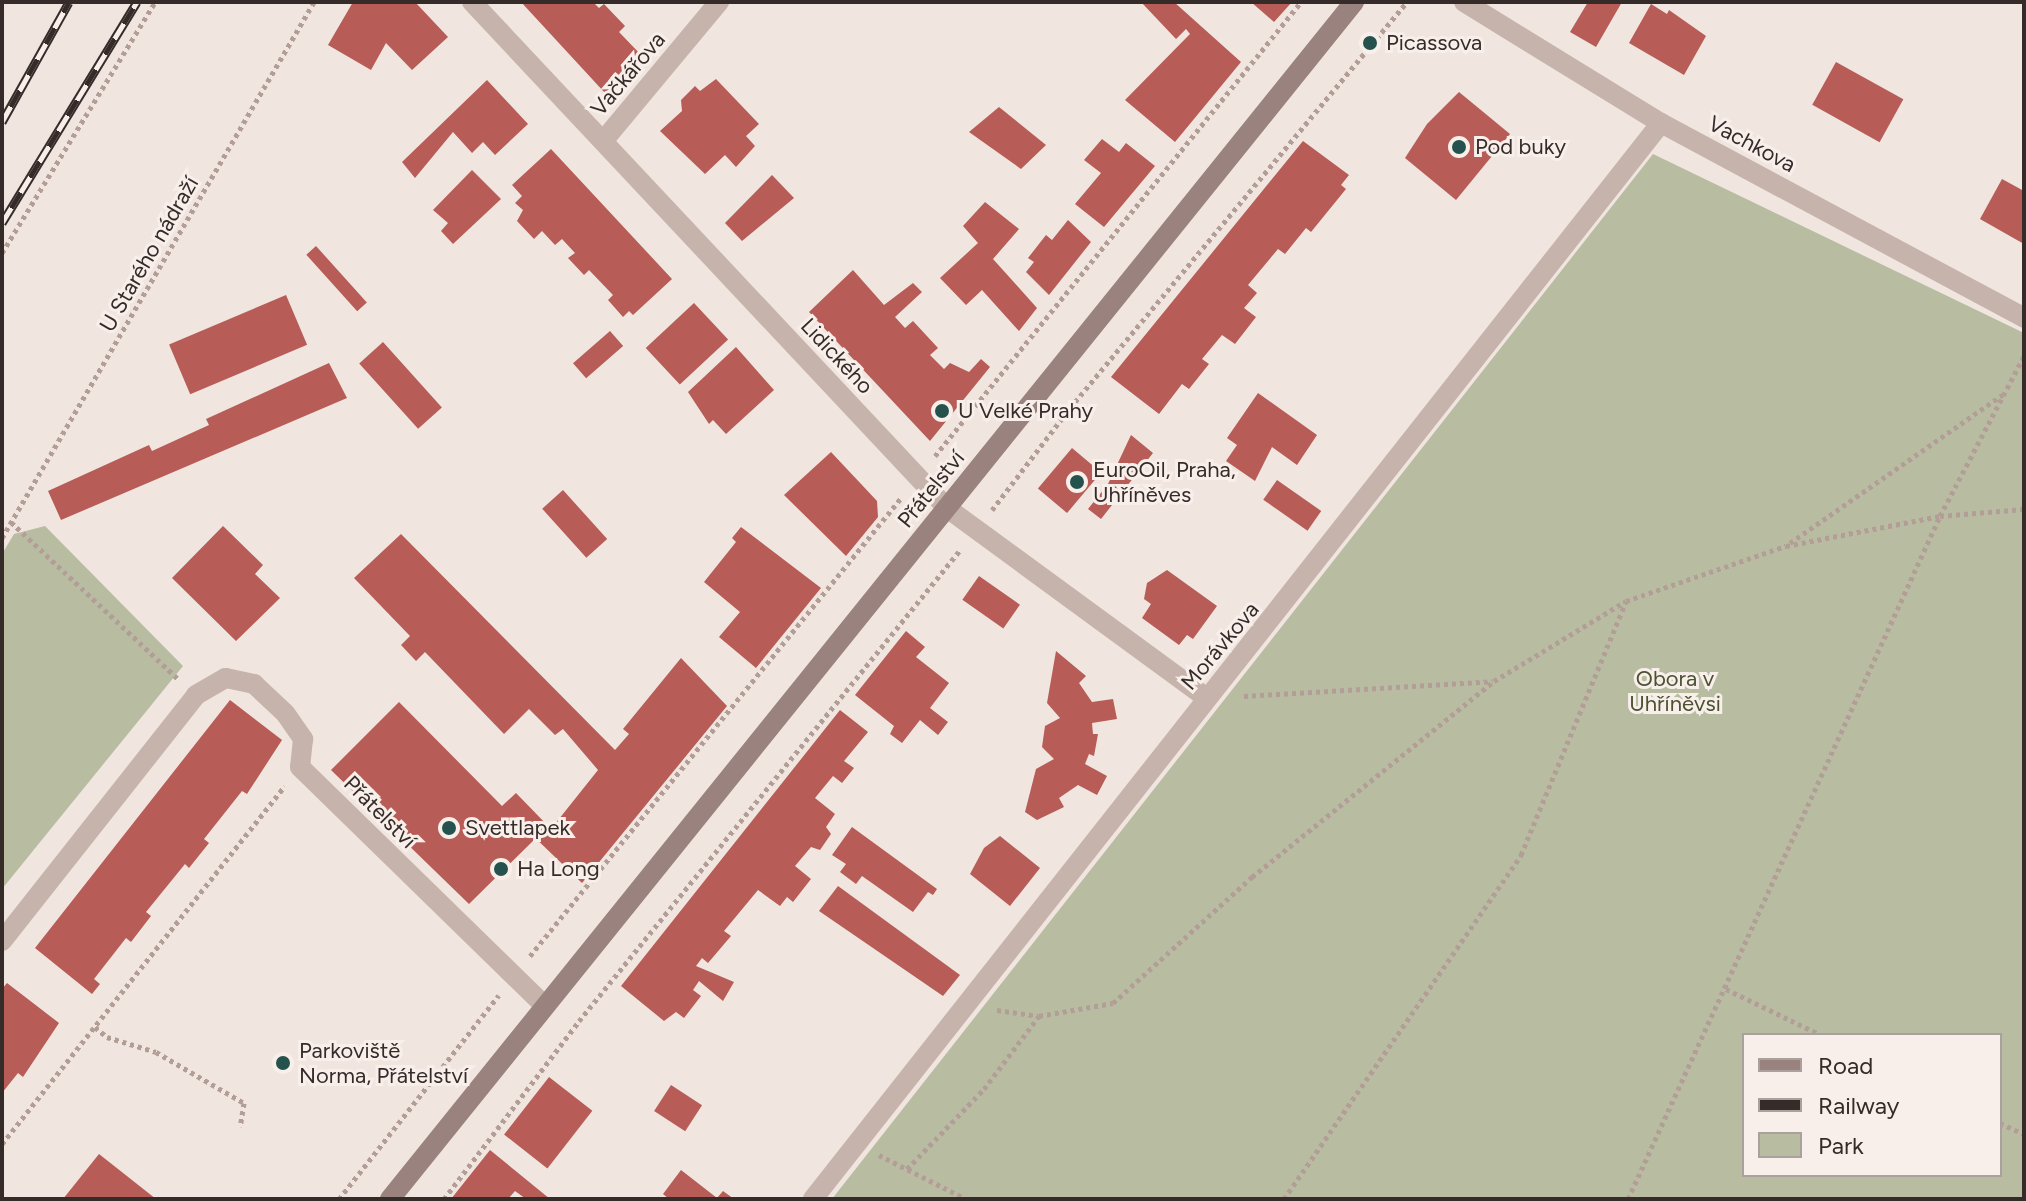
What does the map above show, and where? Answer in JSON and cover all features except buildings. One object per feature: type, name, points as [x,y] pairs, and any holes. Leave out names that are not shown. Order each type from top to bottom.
[{"type":"main road","name":"Přátelství","points":[[390,1199],[1354,2]]},
{"type":"street","name":"Lidického","points":[[472,2],[947,508],[1207,698]]},
{"type":"street","name":"Vačkářova","points":[[604,140],[719,2]]},
{"type":"street","name":"Vachkova","points":[[1464,2],[1661,123],[2024,318]]},
{"type":"street","name":"Morávkova","points":[[813,1199],[1207,698],[1225,682],[1661,123]]},
{"type":"street","points":[[2,941],[196,695],[226,678],[254,684],[285,713],[303,739],[300,767]]},
{"type":"street","name":"Přátelství","points":[[300,767],[545,1006]]},
{"type":"path","points":[[2,253],[155,2]]},
{"type":"path","name":"U Starého nádraží","points":[[2,538],[314,2]]},
{"type":"path","points":[[339,1199],[513,978],[1301,2]]},
{"type":"path","points":[[444,1199],[579,1021],[976,531],[1070,408],[1407,2]]},
{"type":"path","points":[[1628,1199],[1940,516],[2024,356]]},
{"type":"path","points":[[1786,546],[2005,393]]},
{"type":"path","points":[[964,1005],[1039,1016],[1113,1003],[1252,877],[1494,681],[1626,601],[1786,546],[1940,516],[2024,509]]},
{"type":"path","points":[[11,522],[196,695]]},
{"type":"path","points":[[1284,1199],[1521,855],[1626,601]]},
{"type":"path","points":[[1207,698],[1494,681]]},
{"type":"path","points":[[2,1144],[300,767]]},
{"type":"path","points":[[1726,989],[1817,1033]]},
{"type":"path","points":[[907,1169],[984,1089],[1039,1016]]},
{"type":"path","points":[[95,1027],[107,1037],[156,1052],[244,1103],[240,1127]]},
{"type":"path","points":[[2002,1124],[2024,1134]]},
{"type":"path","points":[[857,1144],[966,1199]]},
{"type":"green space","name":"Obora v Uhříněvsi","points":[[1653,154],[2024,333],[2024,1199],[832,1199]]},
{"type":"green space","points":[[45,526],[183,666],[2,889],[2,554],[14,534]]},
{"type":"railway","points":[[2,122],[69,2]]},
{"type":"railway","points":[[2,223],[137,2]]},
{"type":"place","name":"Picassova","points":[[1370,43]]},
{"type":"place","name":"Pod buky","points":[[1459,147]]},
{"type":"place","name":"U Velké Prahy","points":[[942,411]]},
{"type":"place","name":"EuroOil, Praha, Uhříněves","points":[[1077,482]]},
{"type":"place","name":"Svettlapek","points":[[449,828]]},
{"type":"place","name":"Ha Long","points":[[501,869]]},
{"type":"place","name":"Parkoviště Norma, Přátelství","points":[[283,1063]]}]
